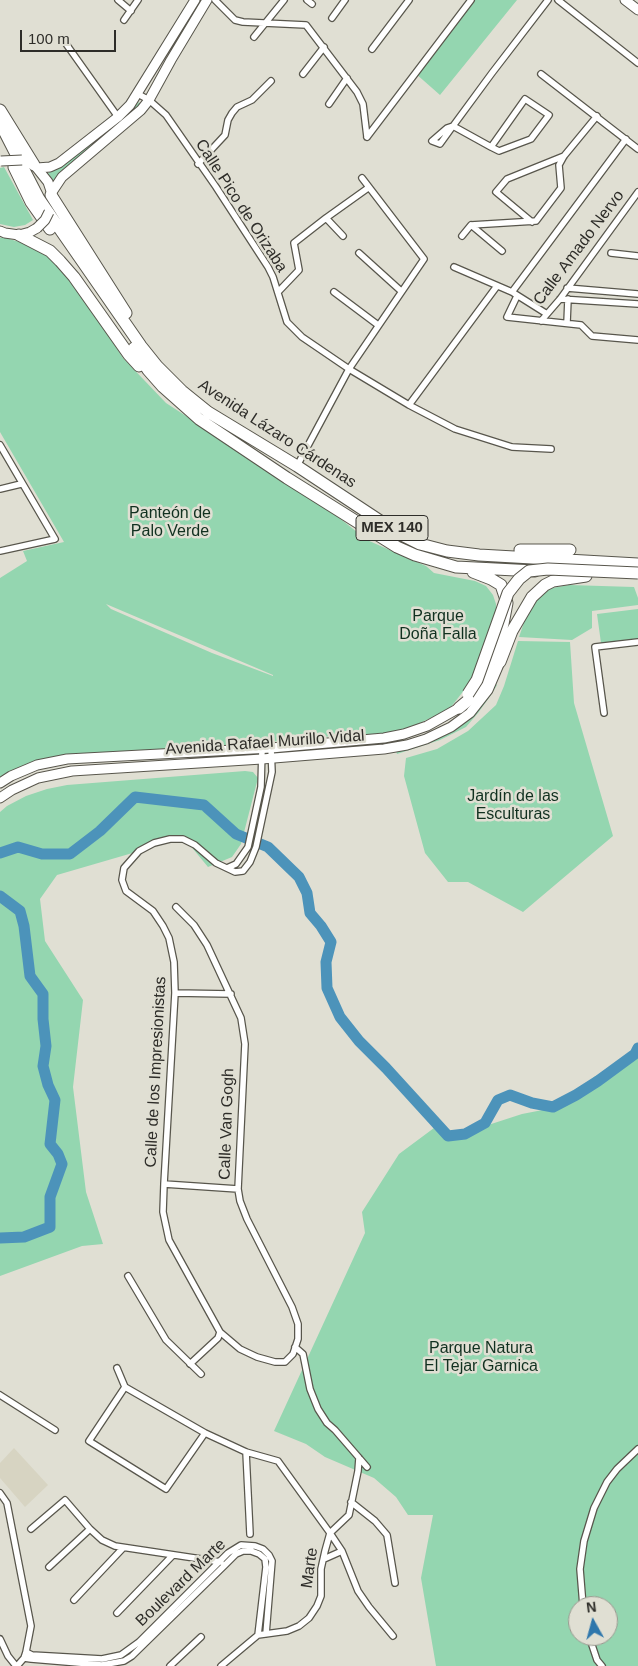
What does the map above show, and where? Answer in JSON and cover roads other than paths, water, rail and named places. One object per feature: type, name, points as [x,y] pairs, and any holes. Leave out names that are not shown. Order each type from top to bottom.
[{"type":"highway","points":[[0,110],[35,167]]},
{"type":"highway","name":"Avenida Lázaro Cárdenas","points":[[0,123],[31,185],[57,226],[141,346],[157,366],[182,391],[208,412],[297,466],[400,534],[420,544],[447,551],[479,555],[638,564]]},
{"type":"highway","name":"Avenida Lázaro Cárdenas","points":[[0,139],[31,202],[114,318],[148,370],[163,387],[199,418],[287,478],[375,534],[415,555],[456,567],[638,578]]},
{"type":"highway","points":[[52,193],[118,301],[146,342],[175,377],[182,391]]},
{"type":"highway","points":[[19,235],[44,248],[60,261],[74,277],[129,355],[150,377],[163,387]]},
{"type":"highway","points":[[479,555],[499,549],[570,550]]},
{"type":"highway","points":[[456,567],[478,573],[495,581],[501,586],[507,603],[503,624],[485,676],[471,698],[460,708]]},
{"type":"highway","points":[[460,708],[477,680],[508,593],[519,579],[530,571],[548,569],[638,573]]},
{"type":"highway","points":[[500,662],[512,631],[532,597],[545,585],[554,581],[586,576]]},
{"type":"main road","points":[[35,167],[50,168],[59,163],[118,117],[130,105],[195,0]]},
{"type":"main road","points":[[2,233],[19,235],[30,232],[45,220],[49,212],[52,193],[62,177],[130,121],[149,100],[207,0]]},
{"type":"main road","points":[[625,0],[638,10]]},
{"type":"main road","points":[[1,161],[22,160],[35,167],[48,182],[52,193]]},
{"type":"main road","name":"Avenida Rafael Murillo Vidal","points":[[0,783],[37,765],[67,759],[267,753],[384,748],[407,745],[426,739],[451,727],[470,713],[488,690],[500,662]]},
{"type":"main road","name":"Avenida Rafael Murillo Vidal","points":[[0,798],[38,778],[72,772],[267,753],[393,737],[426,726],[460,708]]},
{"type":"street","points":[[118,0],[131,11]]},
{"type":"street","points":[[124,20],[138,0]]},
{"type":"street","points":[[195,0],[200,13]]},
{"type":"street","points":[[215,0],[235,20],[306,25],[357,92],[362,104],[367,137],[470,0]]},
{"type":"street","points":[[254,37],[284,0]]},
{"type":"street","points":[[332,18],[345,0]]},
{"type":"street","points":[[372,49],[409,0]]},
{"type":"street","points":[[491,147],[525,98],[549,115],[531,139],[499,151],[491,147],[453,126],[548,0]]},
{"type":"street","points":[[558,0],[638,63]]},
{"type":"street","points":[[64,41],[118,117]]},
{"type":"street","points":[[303,74],[324,47]]},
{"type":"street","points":[[541,74],[638,149]]},
{"type":"street","points":[[329,104],[347,78]]},
{"type":"street","points":[[198,164],[225,135],[228,120],[237,107],[252,100],[271,81]]},
{"type":"street","name":"Calle Pico de Orizaba","points":[[138,94],[149,100],[166,115],[198,164],[216,187],[268,267],[287,322],[302,337],[349,369],[409,405],[455,429],[500,444],[551,449]]},
{"type":"street","points":[[462,236],[471,225],[536,221],[561,188],[559,165],[564,156],[596,116]]},
{"type":"street","points":[[626,139],[514,294],[507,317],[581,325],[592,336],[638,340]]},
{"type":"street","points":[[532,222],[496,192],[506,178],[564,156]]},
{"type":"street","points":[[297,466],[349,369],[424,259],[362,178]]},
{"type":"street","points":[[278,292],[299,270],[294,243],[368,188]]},
{"type":"street","name":"Calle Amado Nervo","points":[[541,321],[560,299],[638,192]]},
{"type":"street","points":[[326,218],[343,236]]},
{"type":"street","points":[[471,225],[502,251]]},
{"type":"street","points":[[359,253],[401,291]]},
{"type":"street","points":[[612,253],[638,256]]},
{"type":"street","points":[[454,267],[514,294],[547,314]]},
{"type":"street","points":[[409,405],[497,286]]},
{"type":"street","points":[[568,288],[638,294]]},
{"type":"street","points":[[334,292],[378,325]]},
{"type":"street","points":[[560,299],[638,304]]},
{"type":"street","points":[[567,323],[568,299]]},
{"type":"street","points":[[0,445],[21,484],[55,539],[0,551]]},
{"type":"street","points":[[0,489],[21,484]]},
{"type":"street","points":[[604,713],[595,646],[638,642]]},
{"type":"street","points":[[227,868],[235,872],[243,871],[253,857],[256,848],[255,837],[267,753]]},
{"type":"street","points":[[227,868],[236,864],[255,837],[272,772],[267,753]]},
{"type":"street","points":[[261,787],[269,789]]},
{"type":"street","name":"Calle de los Impresionistas","points":[[227,868],[216,863],[195,845],[183,839],[170,839],[154,843],[139,852],[124,868],[122,880],[126,891],[153,911],[169,938],[174,962],[175,993],[164,1212],[169,1240],[220,1332],[240,1349],[257,1357],[275,1362],[284,1362],[293,1354],[295,1347]]},
{"type":"street","name":"Calle Van Gogh","points":[[176,907],[194,925],[207,945],[241,1018],[245,1044],[238,1189],[240,1201],[247,1219],[292,1307],[298,1324],[298,1339],[295,1347]]},
{"type":"street","points":[[175,993],[231,994]]},
{"type":"street","points":[[164,1184],[238,1189]]},
{"type":"street","points":[[128,1276],[166,1340],[200,1374]]},
{"type":"street","points":[[190,1364],[218,1338],[220,1332]]},
{"type":"street","points":[[295,1347],[303,1354],[310,1389],[326,1424],[335,1430],[367,1467]]},
{"type":"street","points":[[117,1368],[124,1387],[205,1433],[246,1452],[278,1460],[342,1551],[358,1591],[392,1636]]},
{"type":"street","points":[[124,1387],[89,1441],[166,1489],[205,1433]]},
{"type":"street","points":[[0,1395],[55,1430]]},
{"type":"street","points":[[582,1596],[580,1569],[584,1541],[594,1508],[616,1469],[638,1449]]},
{"type":"street","points":[[246,1452],[250,1534]]},
{"type":"street","points":[[330,1533],[348,1515],[359,1458]]},
{"type":"street","points":[[0,1493],[7,1503],[31,1626],[25,1655],[16,1666],[8,1656],[0,1639]]},
{"type":"street","points":[[31,1529],[65,1500],[102,1540],[124,1548],[222,1563]]},
{"type":"street","points":[[351,1502],[375,1521],[387,1535],[396,1583]]},
{"type":"street","points":[[49,1567],[90,1529]]},
{"type":"street","name":"Marte","points":[[266,1634],[287,1632],[299,1626],[309,1618],[317,1606],[321,1596],[321,1569],[330,1533]]},
{"type":"street","name":"Boulevard Marte","points":[[25,1655],[102,1659],[123,1658],[222,1563],[233,1549],[241,1545],[255,1546],[263,1549],[272,1561],[266,1634]]},
{"type":"street","points":[[74,1600],[124,1548]]},
{"type":"street","name":"Boulevard Marte","points":[[222,1563],[236,1554],[251,1551],[260,1554],[264,1559],[266,1567],[258,1635]]},
{"type":"street","points":[[324,1559],[342,1551]]},
{"type":"street","points":[[116,1613],[173,1555]]},
{"type":"street","points":[[221,1666],[258,1635],[266,1634]]},
{"type":"street","points":[[170,1666],[201,1637]]},
{"type":"street","points":[[593,1646],[599,1664]]},
{"type":"street","points":[[123,1658],[129,1666]]},
{"type":"waterway","points":[[0,853],[18,847],[42,854],[70,854],[100,831],[135,797],[204,805],[236,834],[268,847],[299,877],[307,893],[310,913],[331,942],[326,962],[327,988],[340,1017],[359,1041],[448,1136],[465,1134],[485,1123],[498,1100],[510,1095],[532,1103],[553,1107],[598,1081],[635,1054],[638,1048]]},
{"type":"waterway","points":[[0,896],[20,911],[24,926],[30,976],[43,994],[46,1046],[43,1066],[48,1085],[55,1100],[50,1144],[58,1154],[62,1164],[50,1197],[50,1227],[24,1237],[0,1238]]},
{"type":"park label","name":"Panteón de Palo Verde","points":[[170,523]]},
{"type":"park label","name":"Parque Doña Falla","points":[[438,626]]},
{"type":"park label","name":"Jardín de las Esculturas","points":[[513,806]]},
{"type":"park label","name":"Parque Natura El Tejar Garnica","points":[[481,1358]]}]
